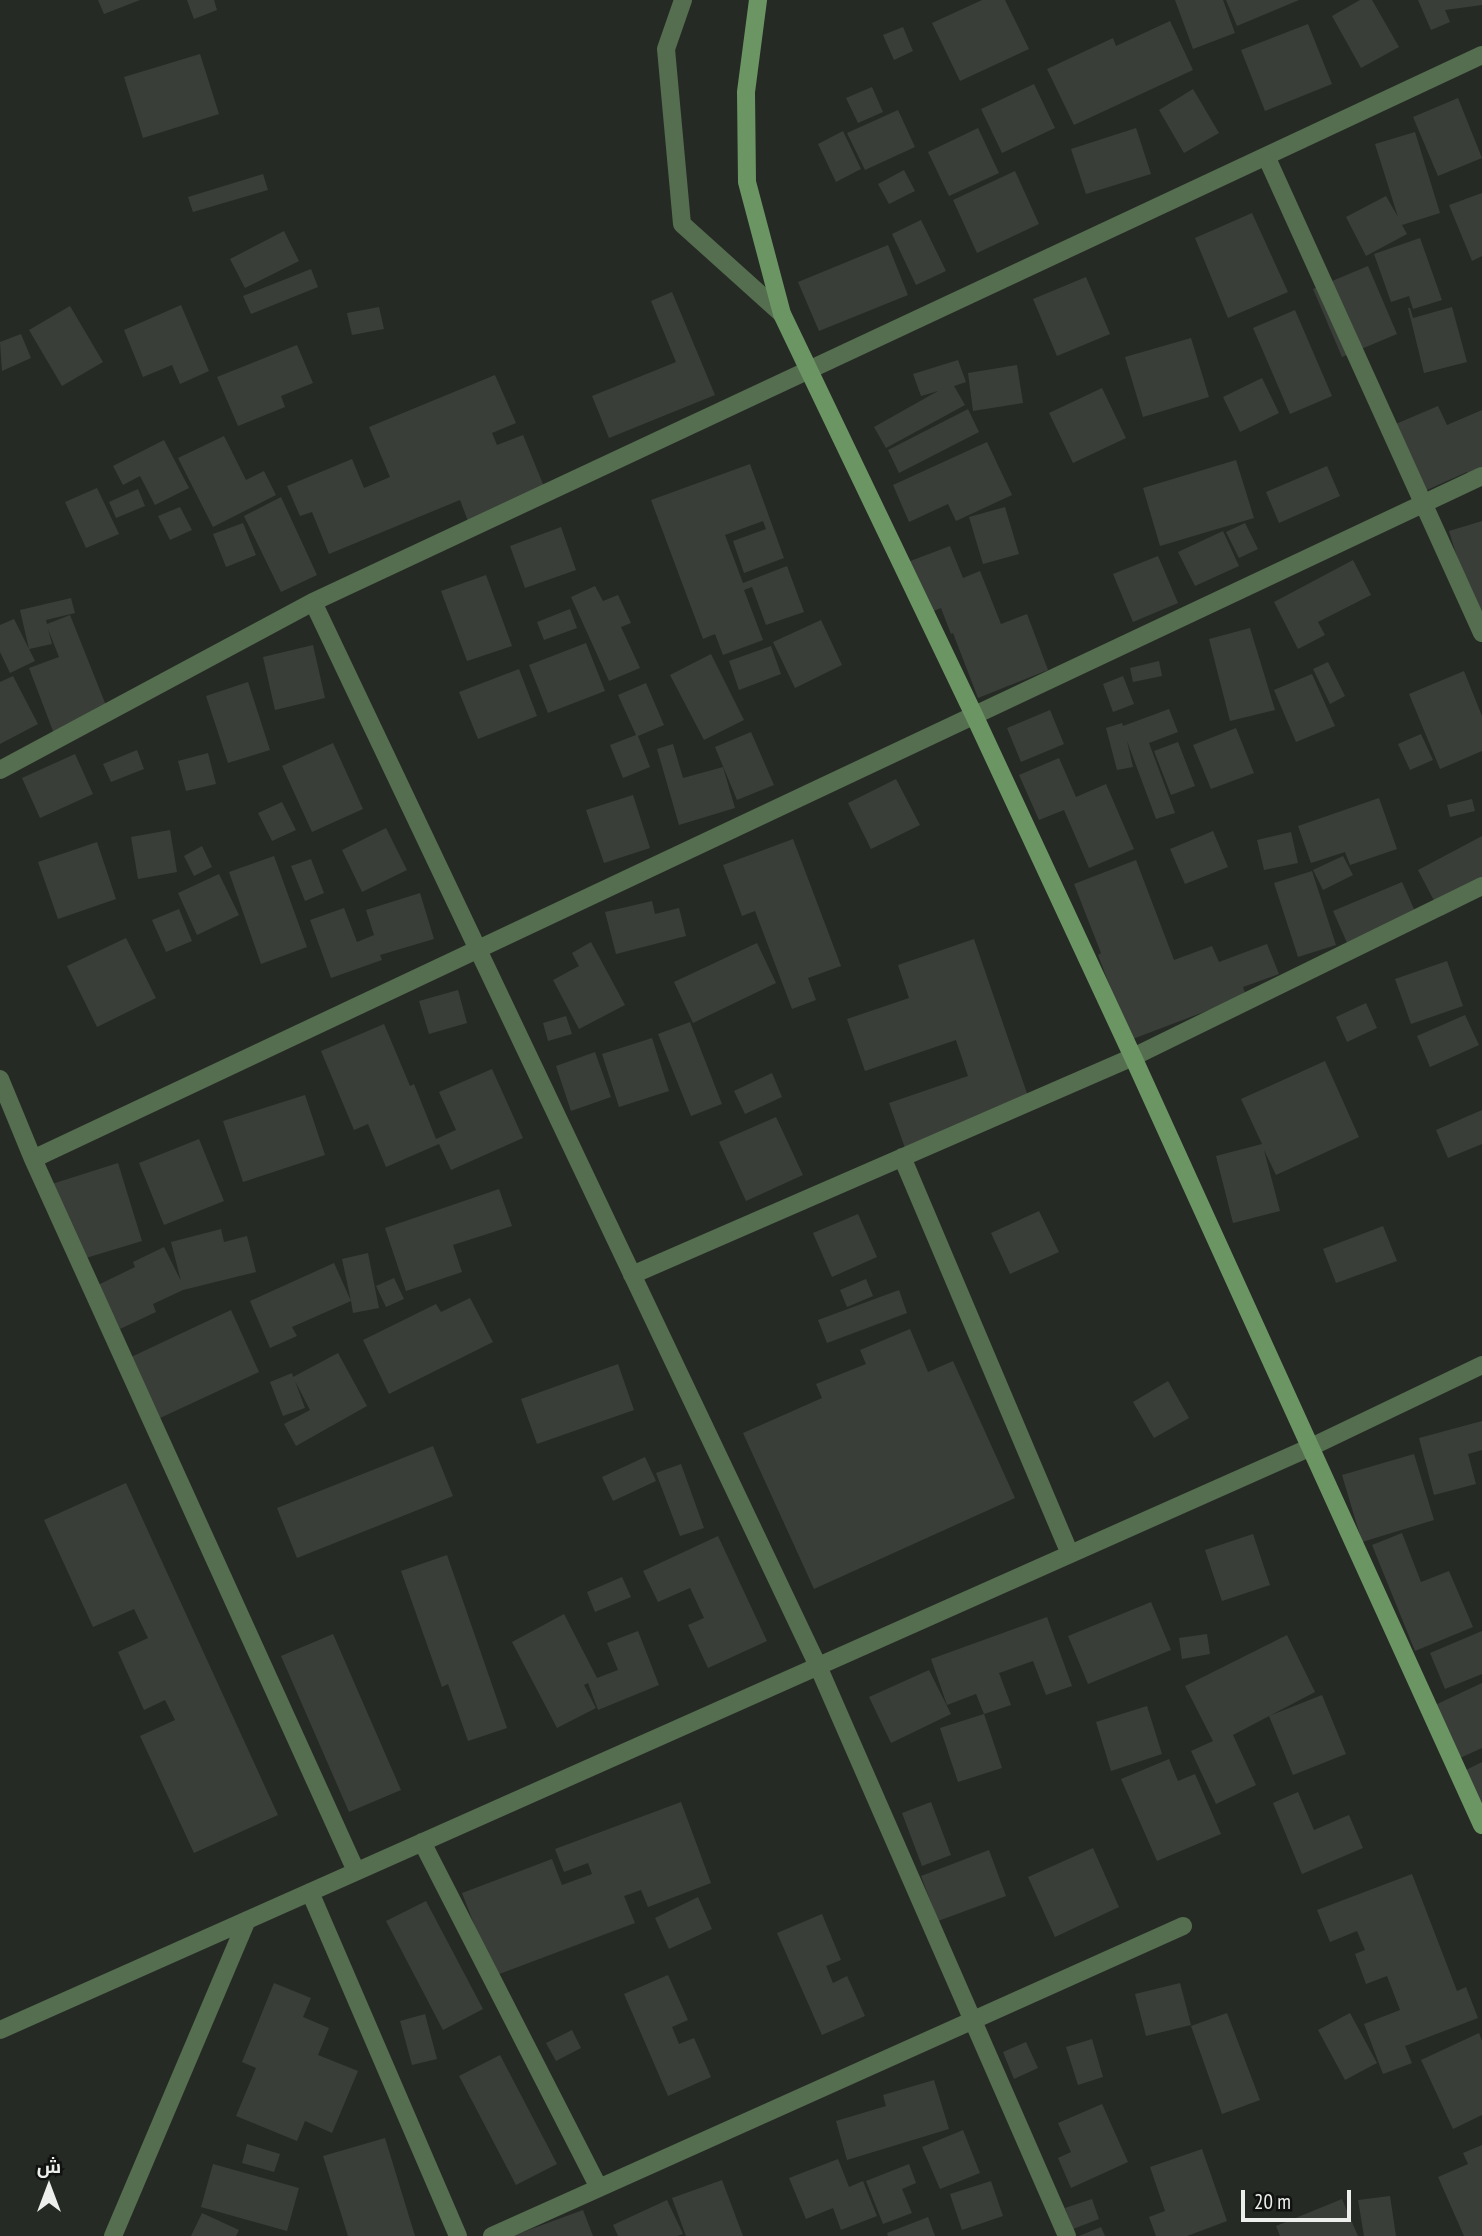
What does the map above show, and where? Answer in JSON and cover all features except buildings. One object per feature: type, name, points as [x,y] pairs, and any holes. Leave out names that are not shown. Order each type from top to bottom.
[{"type":"main road","points":[[758,0],[746,92],[747,182],[782,314],[974,715],[1133,1057],[1482,1825]]},
{"type":"street","points":[[683,0],[666,49],[682,224],[782,314]]},
{"type":"street","points":[[0,769],[313,602],[1482,55]]},
{"type":"street","points":[[1266,156],[1482,633]]},
{"type":"street","points":[[33,1158],[1482,476]]},
{"type":"street","points":[[313,602],[818,1666],[1066,2236]]},
{"type":"street","points":[[632,1275],[1133,1057],[1482,886]]},
{"type":"street","points":[[0,1079],[33,1158],[356,1871]]},
{"type":"street","points":[[902,1157],[1070,1554]]},
{"type":"street","points":[[0,2030],[1311,1447],[1482,1365]]},
{"type":"street","points":[[422,1842],[599,2188]]},
{"type":"street","points":[[310,1892],[458,2236]]},
{"type":"street","points":[[113,2236],[247,1920]]},
{"type":"street","points":[[492,2236],[1183,1926]]}]
